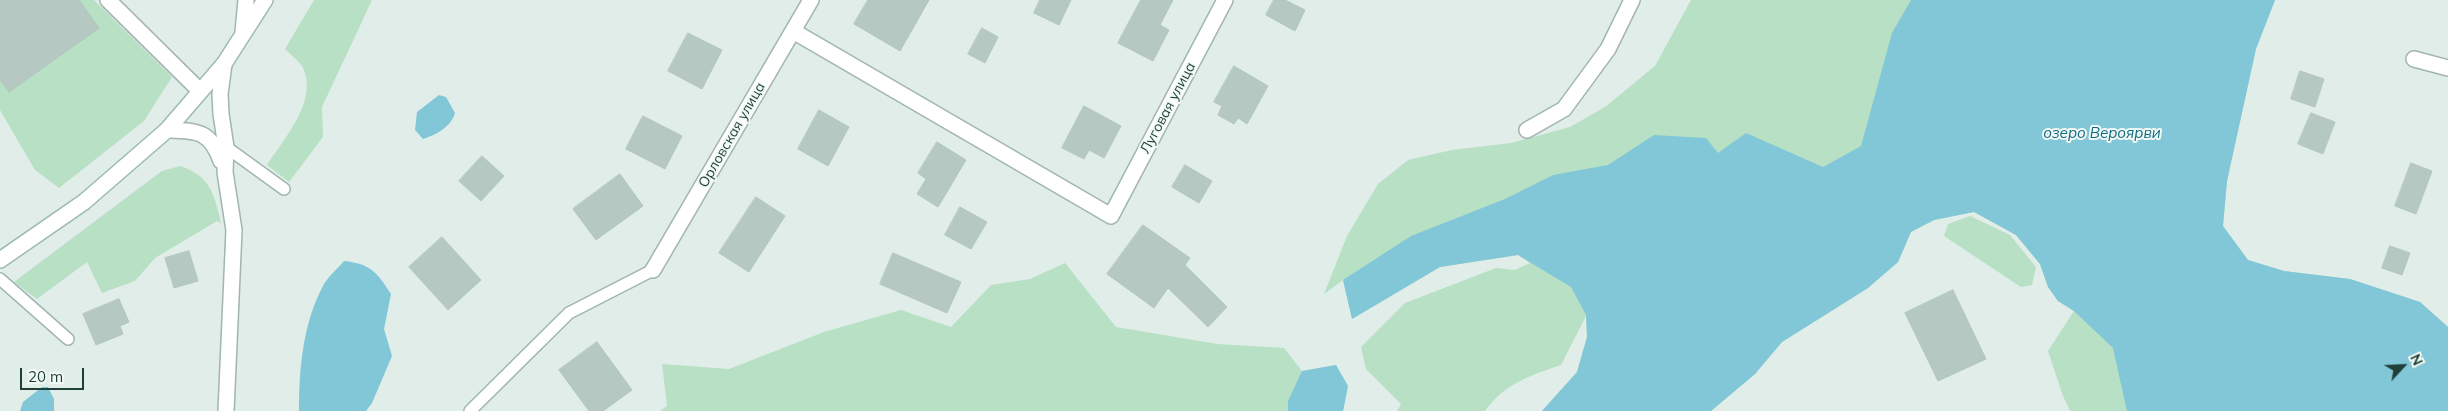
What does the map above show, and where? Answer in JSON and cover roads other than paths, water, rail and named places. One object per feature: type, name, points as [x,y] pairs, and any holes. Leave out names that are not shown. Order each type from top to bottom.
[{"type":"street","points":[[108,0],[200,91]]},
{"type":"street","points":[[243,33],[246,0]]},
{"type":"street","points":[[0,260],[84,202],[167,130],[224,64],[265,0]]},
{"type":"street","name":"Орловская улица","points":[[653,270],[811,0]]},
{"type":"street","name":"Луговая улица","points":[[793,31],[1111,216],[1226,0]]},
{"type":"street","points":[[1527,130],[1564,109],[1608,49],[1632,0]]},
{"type":"street","points":[[2414,59],[2448,68]]},
{"type":"street","points":[[224,64],[220,94],[226,147],[225,172]]},
{"type":"street","points":[[167,130],[198,131],[215,144],[225,172],[234,230],[226,411]]},
{"type":"lane","points":[[226,147],[284,189]]},
{"type":"lane","points":[[470,411],[569,313],[653,270]]},
{"type":"lane","points":[[0,279],[68,339]]},
{"type":"water","name":"озеро Вероярви","points":[[1911,0],[2275,0],[2256,49],[2227,181],[2223,226],[2248,260],[2284,271],[2350,279],[2420,302],[2448,327],[2448,411],[2127,411],[2113,348],[2074,311],[2058,301],[2048,287],[2040,264],[2016,235],[1974,212],[1934,220],[1911,232],[1898,262],[1868,288],[1782,342],[1755,374],[1711,411],[1542,411],[1577,372],[1587,337],[1586,315],[1571,287],[1518,255],[1440,267],[1352,319],[1343,280],[1411,236],[1505,199],[1553,175],[1608,165],[1654,135],[1706,138],[1718,153],[1746,133],[1823,167],[1861,146],[1892,33]]},
{"type":"water","points":[[439,95],[446,97],[455,113],[447,126],[423,139],[415,130],[417,112]]},
{"type":"water","points":[[344,261],[361,264],[372,270],[382,280],[391,294],[384,329],[392,356],[372,403],[366,411],[299,411],[301,362],[311,314],[324,284]]},
{"type":"water","points":[[1336,365],[1348,386],[1343,411],[1288,411],[1288,401],[1302,371]]},
{"type":"water","points":[[42,387],[48,387],[54,399],[54,411],[20,411],[23,402]]}]
